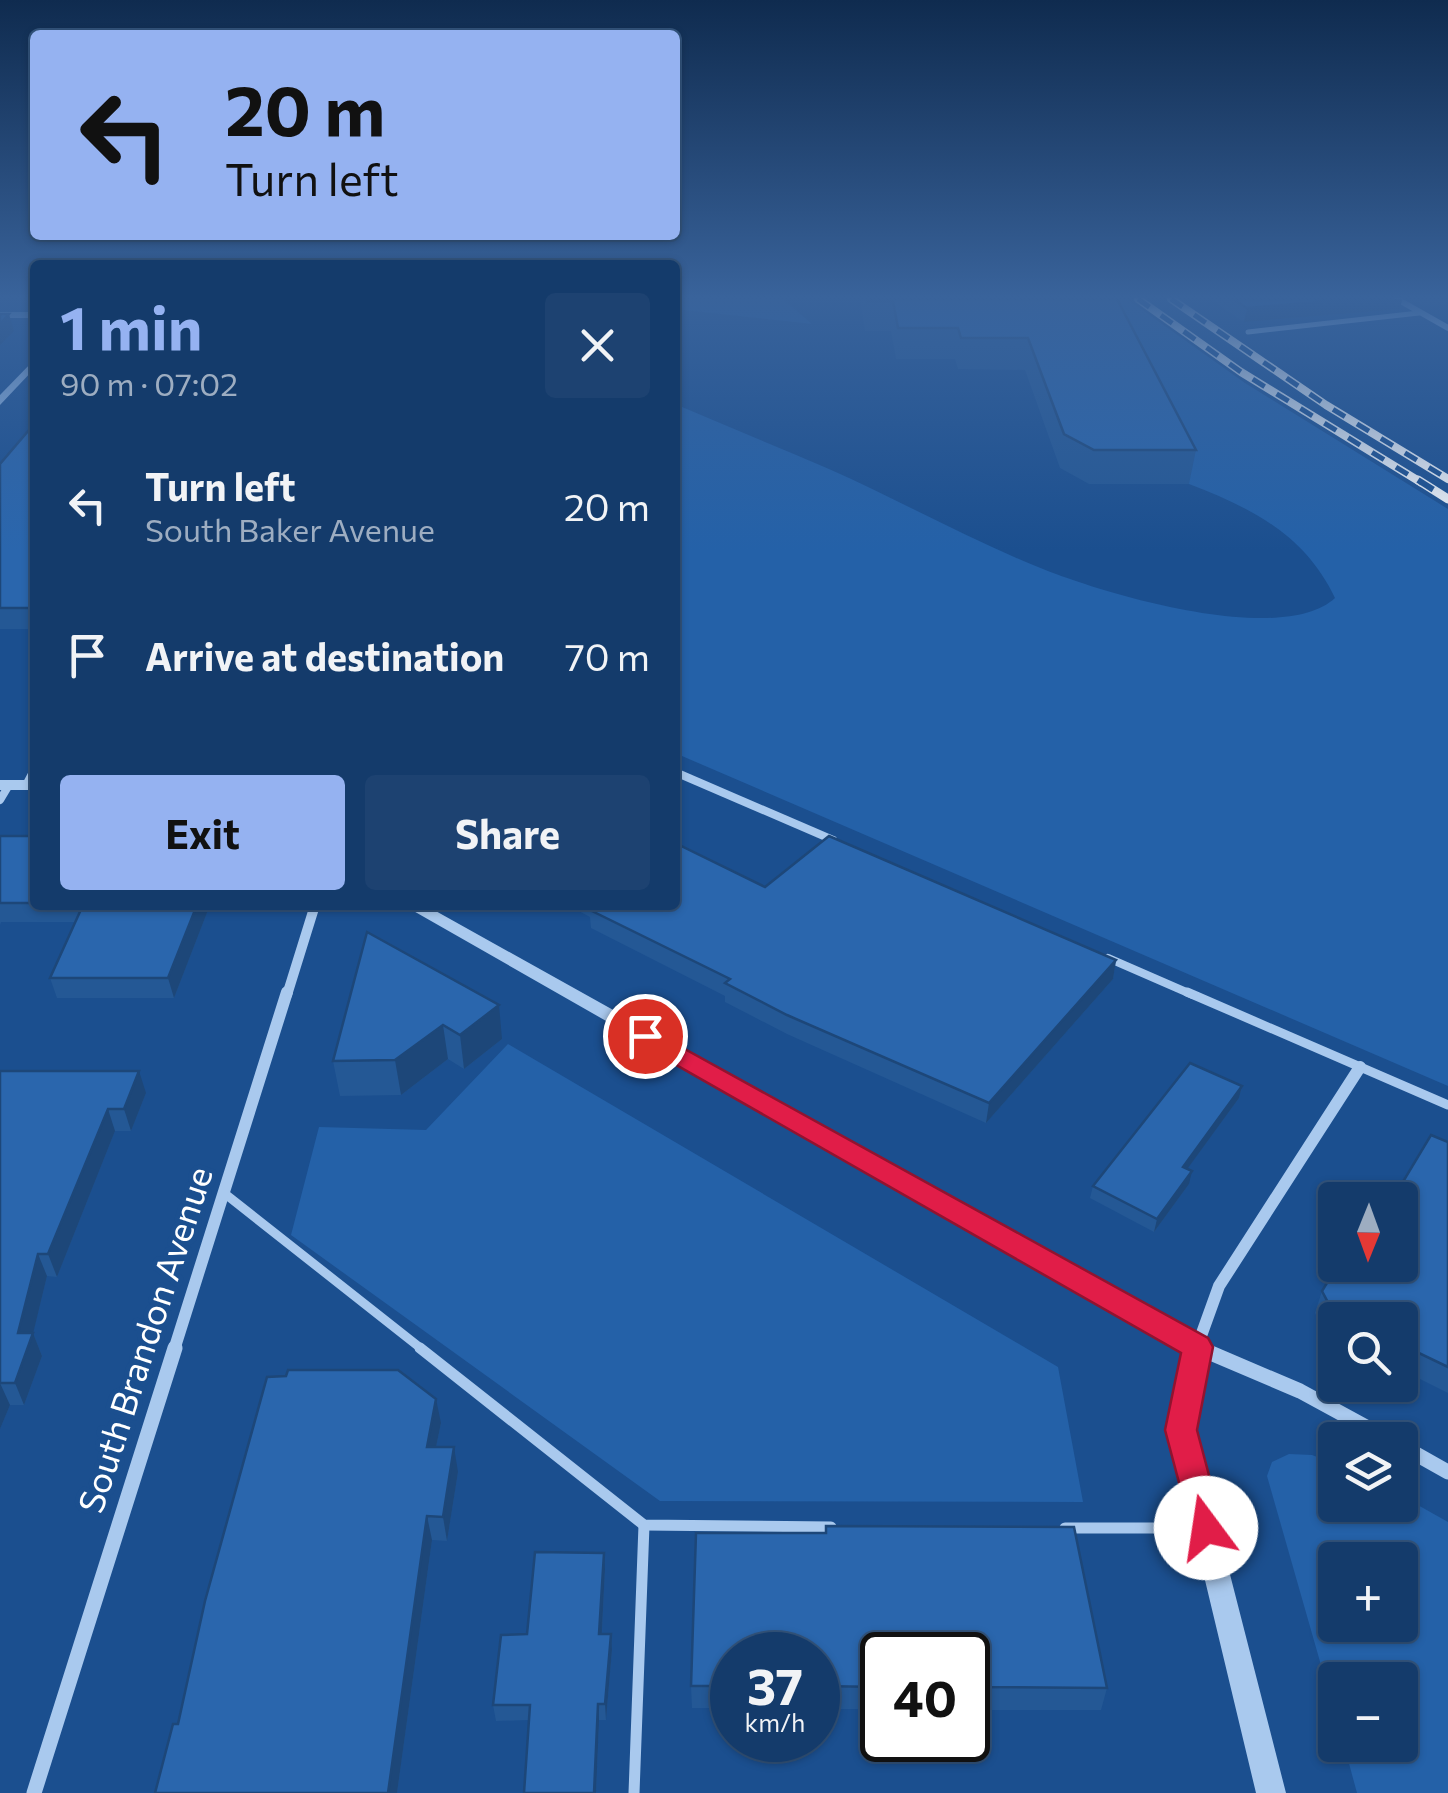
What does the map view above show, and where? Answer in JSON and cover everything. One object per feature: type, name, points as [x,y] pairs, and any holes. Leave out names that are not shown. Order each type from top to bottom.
[{"type":"street","points":[[0,402],[17,383]]},
{"type":"street","name":"South Brandon Avenue","points":[[34,1793],[313,910]]},
{"type":"street","points":[[421,910],[1198,1347],[1300,1391],[1357,1422]]},
{"type":"street","points":[[1271,1793],[1181,1430],[1198,1347],[1219,1286],[1360,1067]]},
{"type":"street","points":[[1418,1455],[1448,1472]]},
{"type":"lane","points":[[680,774],[837,842]]},
{"type":"lane","points":[[1090,950],[1448,1105]]},
{"type":"lane","points":[[224,1193],[644,1525],[842,1526]]},
{"type":"lane","points":[[634,1793],[644,1525]]},
{"type":"lane","points":[[1060,1528],[1206,1528]]},
{"type":"shaded area","points":[[1139,383],[1245,383],[1448,509],[1448,1086],[680,755],[680,406],[829,469],[1016,558],[1107,591],[1236,617],[1276,618],[1310,612],[1335,598],[1308,557],[1274,526],[1189,484]]},
{"type":"shaded area","points":[[508,1044],[1058,1367],[1083,1502],[660,1501],[291,1235],[319,1127],[426,1130]]},
{"type":"shaded area","points":[[1289,1454],[1318,1457],[1318,1522],[1418,1522],[1418,1505],[1448,1522],[1448,1793],[1357,1793],[1349,1762],[1418,1762],[1418,1662],[1320,1662],[1267,1476],[1272,1462]]},
{"type":"building","points":[[1045,383],[1161,383],[1196,450],[1094,450],[1064,434]]},
{"type":"building","points":[[30,429],[30,608],[0,608],[0,464]]},
{"type":"building","points":[[0,836],[30,836],[30,903],[0,903]]},
{"type":"building","points":[[829,836],[1116,960],[989,1103],[787,1015],[725,983],[730,979],[590,910],[680,910],[680,845],[765,887]]},
{"type":"building","points":[[81,910],[195,910],[168,978],[50,978]]},
{"type":"building","points":[[367,932],[499,1005],[460,1035],[443,1025],[395,1060],[333,1061]]},
{"type":"building","points":[[1190,1063],[1242,1086],[1183,1167],[1192,1171],[1157,1219],[1093,1186]]},
{"type":"building","points":[[0,1071],[139,1071],[124,1109],[108,1109],[48,1254],[38,1254],[18,1333],[33,1333],[15,1383],[0,1383]]},
{"type":"building","points":[[1431,1135],[1448,1142],[1448,1367],[1418,1353],[1418,1302],[1328,1302],[1322,1291],[1328,1282],[1418,1282],[1418,1182],[1403,1182]]},
{"type":"building","points":[[288,1370],[398,1370],[436,1399],[427,1447],[454,1447],[443,1517],[427,1516],[388,1793],[155,1793],[173,1724],[178,1724],[205,1601],[267,1377],[286,1376]]},
{"type":"building","points":[[826,1526],[1074,1527],[1107,1688],[990,1687],[990,1632],[860,1632],[860,1687],[840,1686],[840,1632],[710,1632],[710,1686],[691,1686],[696,1533],[826,1533]]},
{"type":"building","points":[[535,1552],[604,1553],[599,1634],[611,1634],[605,1704],[598,1704],[594,1793],[524,1793],[530,1705],[493,1705],[501,1635],[527,1634]]},
{"type":"railway","points":[[1258,383],[1422,483]]},
{"type":"railway","points":[[1293,383],[1448,479]]},
{"type":"railway","points":[[1418,480],[1448,499]]},
{"type":"route","points":[[645,1036],[1198,1347],[1181,1430],[1206,1528]]}]
